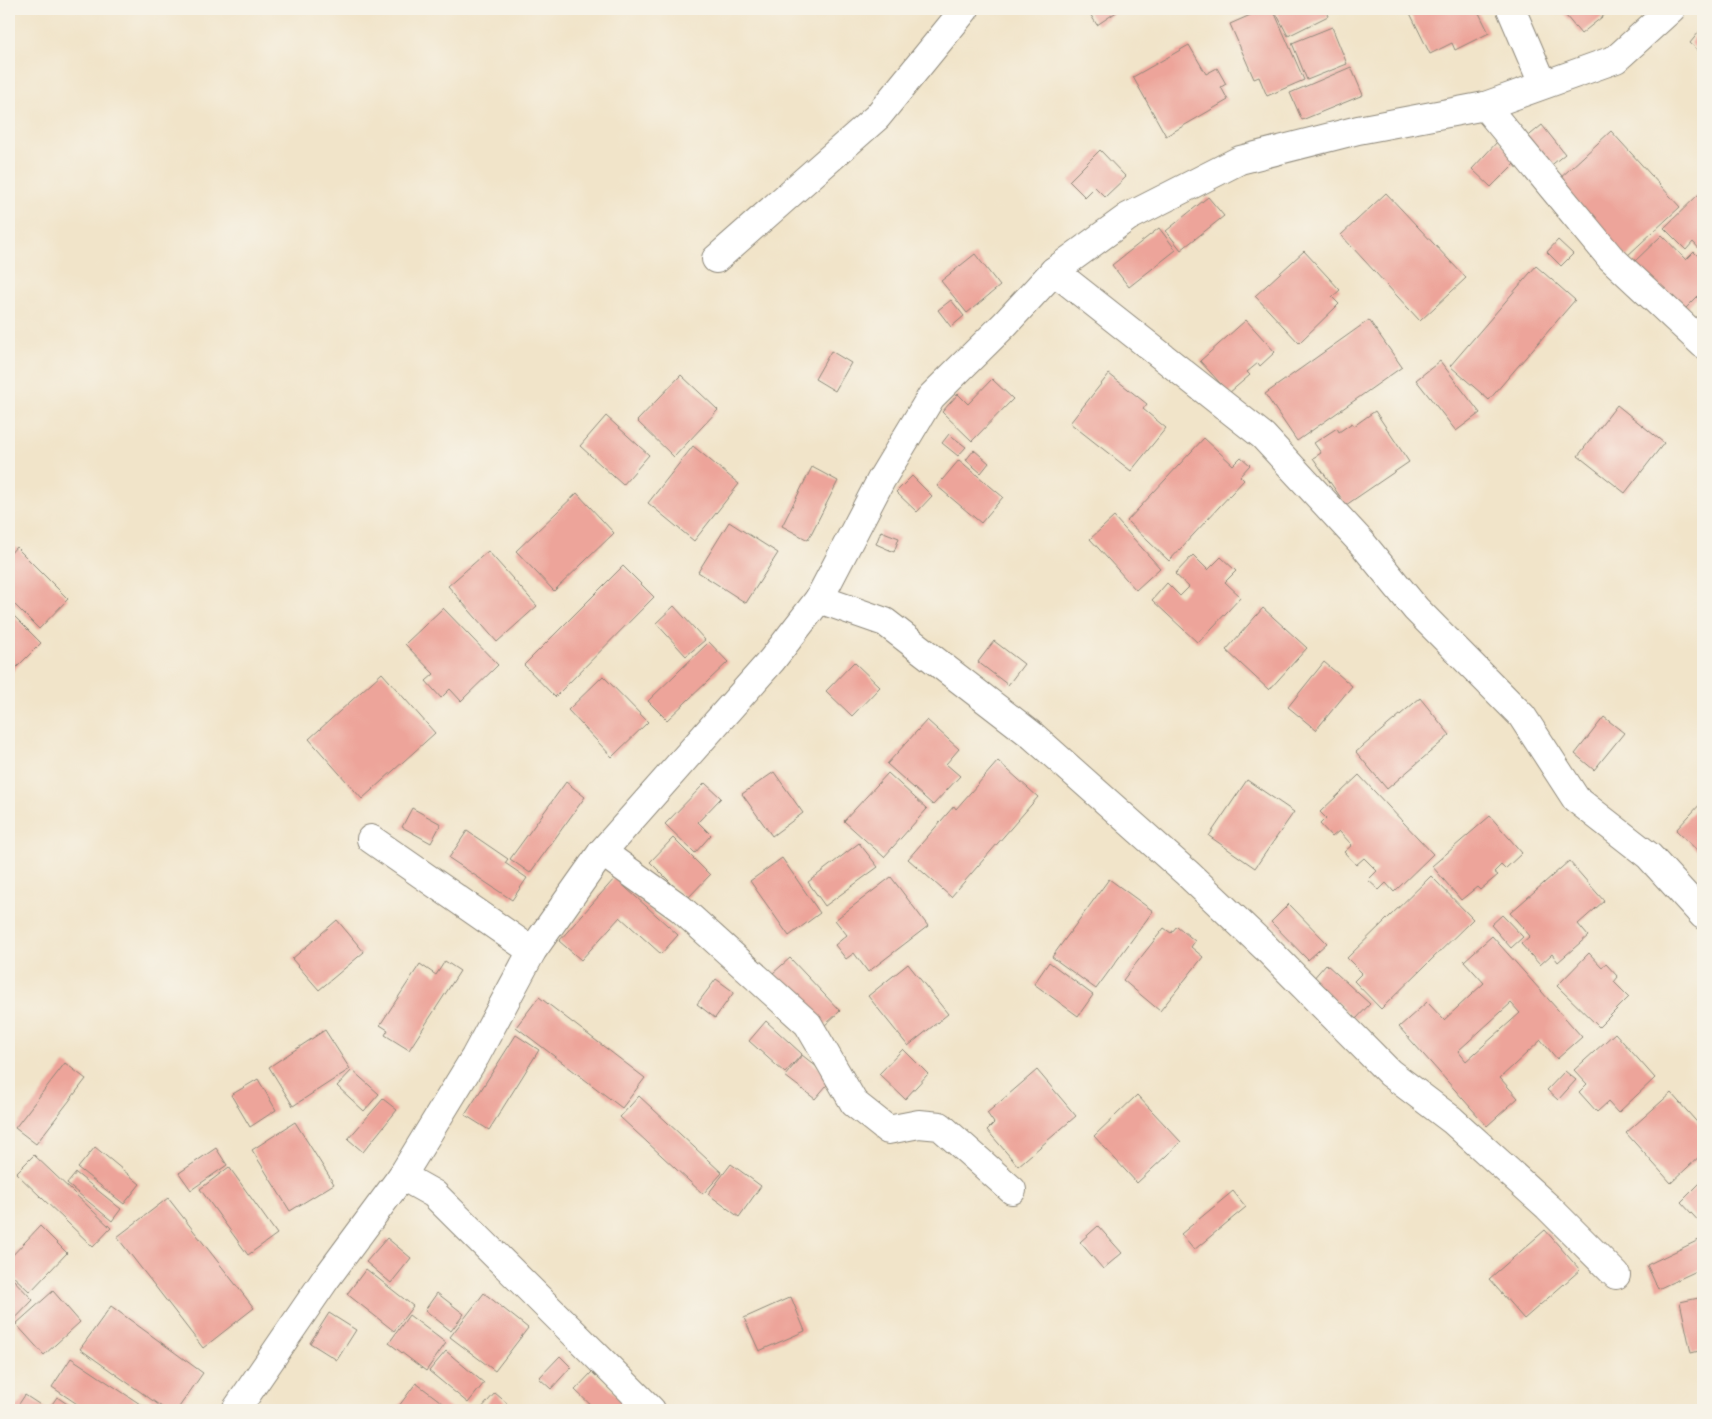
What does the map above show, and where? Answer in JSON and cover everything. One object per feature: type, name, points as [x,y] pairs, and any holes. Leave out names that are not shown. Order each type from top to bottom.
[{"type":"street","points":[[716,259],[877,117],[965,9]]},
{"type":"street","points":[[1511,9],[1543,84]]},
{"type":"street","points":[[236,1410],[325,1280],[402,1176],[475,1057],[532,951],[602,852],[772,660],[819,600],[880,480],[931,397],[1006,324],[1054,271],[1128,217],[1240,160],[1358,130],[1485,106],[1616,58],[1671,9]]},
{"type":"street","points":[[1485,106],[1610,257],[1703,344]]},
{"type":"street","points":[[1054,271],[1263,436],[1362,543],[1416,609],[1522,716],[1576,799],[1649,856],[1703,915]]},
{"type":"street","points":[[819,600],[885,622],[1033,736],[1195,880],[1266,948],[1390,1073],[1452,1120],[1548,1207],[1616,1274]]},
{"type":"street","points":[[371,839],[532,951]]},
{"type":"street","points":[[602,852],[680,908],[808,1024],[854,1103],[888,1130],[919,1124],[940,1126],[1012,1190]]},
{"type":"street","points":[[402,1176],[434,1194],[651,1410]]},
{"type":"building","points":[[1087,9],[1121,9],[1097,25]]},
{"type":"building","points":[[1264,9],[1273,9],[1304,80],[1267,96],[1259,77],[1254,79],[1230,24]]},
{"type":"building","points":[[1274,9],[1325,9],[1328,16],[1288,36]]},
{"type":"building","points":[[1408,9],[1477,9],[1489,33],[1455,50],[1452,43],[1430,54]]},
{"type":"building","points":[[1612,9],[1581,34],[1561,10]]},
{"type":"building","points":[[1332,27],[1347,64],[1307,80],[1292,43]]},
{"type":"building","points":[[1703,27],[1703,55],[1690,43]]},
{"type":"building","points":[[1189,45],[1206,74],[1217,68],[1226,84],[1221,87],[1228,100],[1166,136],[1133,77]]},
{"type":"building","points":[[1351,67],[1363,95],[1302,120],[1290,93]]},
{"type":"building","points":[[1542,125],[1565,154],[1548,168],[1525,139]]},
{"type":"building","points":[[1611,131],[1680,207],[1626,257],[1557,181]]},
{"type":"building","points":[[1498,141],[1518,160],[1491,187],[1472,169]]},
{"type":"building","points":[[1100,150],[1126,177],[1105,197],[1095,187],[1085,197],[1069,181]]},
{"type":"building","points":[[1703,190],[1703,253],[1693,242],[1686,250],[1664,228]]},
{"type":"building","points":[[1386,193],[1466,278],[1420,321],[1341,235]]},
{"type":"building","points":[[1208,197],[1224,216],[1181,250],[1166,231]]},
{"type":"building","points":[[1159,228],[1176,250],[1129,287],[1112,265]]},
{"type":"building","points":[[1662,235],[1686,260],[1694,252],[1703,261],[1703,291],[1681,313],[1633,263]]},
{"type":"building","points":[[1558,240],[1573,254],[1561,266],[1547,252]]},
{"type":"building","points":[[1304,251],[1340,290],[1332,297],[1339,304],[1299,343],[1255,296]]},
{"type":"building","points":[[975,254],[1000,286],[967,313],[941,281]]},
{"type":"building","points":[[1536,266],[1575,300],[1489,400],[1450,366]]},
{"type":"building","points":[[951,300],[964,316],[951,327],[938,310]]},
{"type":"building","points":[[1246,320],[1275,352],[1260,366],[1258,363],[1247,372],[1250,375],[1229,393],[1200,361]]},
{"type":"building","points":[[1369,320],[1402,367],[1297,441],[1265,394]]},
{"type":"building","points":[[831,351],[851,363],[835,391],[815,379]]},
{"type":"building","points":[[1440,361],[1480,413],[1456,431],[1416,380]]},
{"type":"building","points":[[1109,374],[1147,404],[1143,409],[1166,428],[1131,471],[1070,423]]},
{"type":"building","points":[[681,375],[718,410],[674,457],[637,421]]},
{"type":"building","points":[[992,379],[1013,399],[972,441],[942,412],[958,394],[968,404]]},
{"type":"building","points":[[1617,405],[1664,443],[1625,493],[1578,456]]},
{"type":"building","points":[[1375,411],[1409,462],[1346,505],[1313,458],[1321,453],[1314,443],[1337,428],[1339,432],[1352,423],[1354,426]]},
{"type":"building","points":[[606,416],[649,455],[623,485],[580,446]]},
{"type":"building","points":[[949,434],[966,447],[958,456],[942,443]]},
{"type":"building","points":[[1204,438],[1233,465],[1241,457],[1250,465],[1240,476],[1244,480],[1169,561],[1127,521]]},
{"type":"building","points":[[693,446],[739,484],[694,541],[648,503]]},
{"type":"building","points":[[974,450],[989,463],[981,473],[966,460]]},
{"type":"building","points":[[959,460],[1003,497],[981,523],[937,486]]},
{"type":"building","points":[[812,467],[838,481],[808,540],[782,526]]},
{"type":"building","points":[[912,476],[932,496],[917,512],[896,492]]},
{"type":"building","points":[[577,493],[614,533],[554,591],[516,551]]},
{"type":"building","points":[[1114,517],[1160,568],[1136,590],[1090,539]]},
{"type":"building","points":[[729,522],[778,553],[746,603],[698,572]]},
{"type":"building","points":[[881,531],[899,538],[894,552],[876,544]]},
{"type":"building","points":[[16,547],[68,599],[39,629],[9,599],[9,555]]},
{"type":"building","points":[[488,551],[537,606],[497,642],[448,586]]},
{"type":"building","points":[[1193,555],[1208,570],[1221,557],[1236,571],[1225,582],[1241,597],[1198,643],[1152,600],[1167,583],[1180,596],[1189,587],[1175,574]]},
{"type":"building","points":[[623,566],[654,597],[555,697],[524,665]]},
{"type":"building","points":[[674,606],[705,640],[686,656],[656,623]]},
{"type":"building","points":[[443,608],[498,665],[461,701],[450,689],[441,698],[426,681],[434,674],[405,644]]},
{"type":"building","points":[[1263,608],[1307,648],[1269,690],[1226,650]]},
{"type":"building","points":[[9,611],[41,643],[9,675]]},
{"type":"building","points":[[994,641],[1024,664],[1008,685],[978,662]]},
{"type":"building","points":[[709,642],[728,662],[667,720],[648,701]]},
{"type":"building","points":[[854,662],[880,687],[852,716],[826,691]]},
{"type":"building","points":[[1324,662],[1352,686],[1316,730],[1288,707]]},
{"type":"building","points":[[382,673],[435,733],[362,799],[309,739]]},
{"type":"building","points":[[603,676],[648,722],[612,757],[568,710]]},
{"type":"building","points":[[1420,698],[1450,735],[1387,789],[1356,752]]},
{"type":"building","points":[[1604,717],[1624,733],[1594,770],[1575,754]]},
{"type":"building","points":[[927,720],[959,749],[946,764],[960,776],[933,805],[887,764]]},
{"type":"building","points":[[998,761],[1038,797],[951,897],[908,859],[954,806],[956,809]]},
{"type":"building","points":[[774,772],[803,813],[772,836],[742,794]]},
{"type":"building","points":[[888,773],[927,809],[884,857],[844,821]]},
{"type":"building","points":[[1359,775],[1433,854],[1394,892],[1386,883],[1379,890],[1368,880],[1377,871],[1364,858],[1356,865],[1344,852],[1352,845],[1339,831],[1332,837],[1320,824],[1326,818],[1320,812]]},
{"type":"building","points":[[1247,780],[1294,812],[1255,868],[1209,836]]},
{"type":"building","points":[[566,782],[585,797],[530,873],[510,859]]},
{"type":"building","points":[[705,783],[721,798],[698,822],[711,835],[695,853],[665,824]]},
{"type":"building","points":[[1703,801],[1703,856],[1676,830]]},
{"type":"building","points":[[412,808],[441,824],[431,843],[402,827]]},
{"type":"building","points":[[1490,816],[1522,853],[1505,869],[1501,865],[1494,872],[1498,875],[1480,890],[1477,887],[1461,900],[1432,866]]},
{"type":"building","points":[[467,831],[508,859],[505,863],[527,878],[512,900],[449,858]]},
{"type":"building","points":[[673,838],[710,875],[687,899],[650,862]]},
{"type":"building","points":[[859,843],[878,867],[825,906],[808,882]]},
{"type":"building","points":[[782,858],[820,913],[789,936],[750,881]]},
{"type":"building","points":[[1569,861],[1604,901],[1578,924],[1588,936],[1558,962],[1552,954],[1540,965],[1521,944],[1530,936],[1510,913]]},
{"type":"building","points":[[1431,876],[1473,919],[1381,1009],[1354,981],[1362,973],[1347,958]]},
{"type":"building","points":[[891,877],[928,926],[868,972],[854,953],[846,959],[835,945],[847,935],[835,920]]},
{"type":"building","points":[[615,878],[678,935],[661,954],[620,917],[581,960],[559,941]]},
{"type":"building","points":[[1109,879],[1153,911],[1096,989],[1052,957]]},
{"type":"building","points":[[1289,904],[1327,943],[1308,960],[1271,922]]},
{"type":"building","points":[[1502,915],[1523,937],[1511,948],[1491,925]]},
{"type":"building","points":[[337,920],[364,952],[319,990],[292,959]]},
{"type":"building","points":[[1177,926],[1195,941],[1191,947],[1203,957],[1160,1011],[1123,980],[1164,928],[1171,933]]},
{"type":"building","points":[[1492,936],[1582,1037],[1557,1059],[1541,1040],[1500,1078],[1518,1098],[1487,1126],[1399,1027],[1427,1002],[1444,1020],[1484,983],[1464,961]],"holes":[[[1511,1003],[1520,1013],[1466,1061],[1458,1051]]]},
{"type":"building","points":[[1589,953],[1602,967],[1606,964],[1618,977],[1614,982],[1629,997],[1599,1027],[1557,986]]},
{"type":"building","points":[[790,958],[840,1011],[823,1027],[773,973]]},
{"type":"building","points":[[445,961],[460,971],[409,1050],[385,1035],[388,1030],[380,1025],[420,964],[436,975]]},
{"type":"building","points":[[1049,962],[1093,995],[1078,1016],[1034,984]]},
{"type":"building","points":[[908,964],[948,1014],[908,1046],[868,996]]},
{"type":"building","points":[[1326,964],[1370,1004],[1356,1019],[1312,980]]},
{"type":"building","points":[[716,979],[734,992],[715,1018],[697,1004]]},
{"type":"building","points":[[539,997],[645,1078],[622,1108],[516,1027]]},
{"type":"building","points":[[766,1021],[802,1054],[785,1073],[749,1041]]},
{"type":"building","points":[[325,1030],[350,1069],[293,1106],[269,1067]]},
{"type":"building","points":[[1615,1033],[1655,1078],[1618,1113],[1608,1102],[1597,1112],[1579,1092],[1587,1084],[1574,1070]]},
{"type":"building","points":[[516,1035],[539,1050],[489,1130],[465,1115]]},
{"type":"building","points":[[903,1049],[928,1074],[905,1099],[879,1074]]},
{"type":"building","points":[[802,1055],[832,1079],[815,1099],[785,1076]]},
{"type":"building","points":[[65,1063],[86,1079],[36,1144],[15,1128]]},
{"type":"building","points":[[352,1070],[379,1094],[364,1111],[337,1086]]},
{"type":"building","points":[[1037,1070],[1076,1116],[1018,1166],[987,1130],[994,1123],[987,1113]]},
{"type":"building","points":[[1565,1071],[1576,1080],[1558,1100],[1547,1090]]},
{"type":"building","points":[[258,1079],[276,1110],[250,1127],[231,1095]]},
{"type":"building","points":[[1671,1093],[1703,1129],[1703,1153],[1671,1183],[1626,1133]]},
{"type":"building","points":[[1137,1095],[1181,1142],[1137,1183],[1094,1136]]},
{"type":"building","points":[[639,1096],[722,1173],[703,1194],[620,1117]]},
{"type":"building","points":[[383,1099],[397,1110],[363,1152],[348,1139]]},
{"type":"building","points":[[295,1122],[334,1184],[290,1211],[252,1150]]},
{"type":"building","points":[[95,1147],[140,1184],[124,1204],[78,1168]]},
{"type":"building","points":[[216,1148],[227,1165],[191,1190],[179,1173]]},
{"type":"building","points":[[34,1155],[111,1228],[93,1247],[16,1173]]},
{"type":"building","points":[[731,1164],[761,1186],[739,1217],[708,1194]]},
{"type":"building","points":[[229,1167],[277,1234],[248,1255],[200,1189]]},
{"type":"building","points":[[76,1173],[121,1209],[112,1221],[67,1184]]},
{"type":"building","points":[[1703,1180],[1703,1226],[1681,1202]]},
{"type":"building","points":[[1233,1191],[1246,1207],[1194,1250],[1181,1234]]},
{"type":"building","points":[[168,1198],[254,1308],[203,1348],[117,1237]]},
{"type":"building","points":[[40,1226],[67,1253],[30,1292],[9,1272],[9,1259]]},
{"type":"building","points":[[1098,1226],[1122,1253],[1103,1269],[1080,1242]]},
{"type":"building","points":[[1545,1230],[1580,1270],[1524,1319],[1489,1279]]},
{"type":"building","points":[[387,1238],[411,1258],[391,1283],[366,1262]]},
{"type":"building","points":[[1703,1238],[1703,1268],[1658,1289],[1647,1265]]},
{"type":"building","points":[[366,1269],[413,1306],[394,1331],[347,1294]]},
{"type":"building","points":[[9,1275],[33,1300],[9,1325]]},
{"type":"building","points":[[53,1291],[80,1322],[44,1355],[16,1324]]},
{"type":"building","points":[[437,1293],[464,1314],[451,1331],[425,1310]]},
{"type":"building","points":[[484,1293],[528,1328],[495,1371],[450,1337]]},
{"type":"building","points":[[791,1297],[805,1331],[759,1351],[744,1318]]},
{"type":"building","points":[[1703,1297],[1703,1350],[1691,1353],[1680,1302]]},
{"type":"building","points":[[111,1306],[203,1373],[177,1410],[166,1410],[80,1349]]},
{"type":"building","points":[[329,1313],[356,1330],[337,1360],[310,1343]]},
{"type":"building","points":[[409,1315],[446,1343],[426,1371],[389,1343]]},
{"type":"building","points":[[446,1351],[484,1383],[468,1403],[429,1371]]},
{"type":"building","points":[[560,1356],[571,1367],[551,1389],[539,1378]]},
{"type":"building","points":[[71,1358],[149,1410],[86,1410],[52,1387]]},
{"type":"building","points":[[592,1372],[633,1410],[596,1410],[575,1390]]},
{"type":"building","points":[[416,1383],[452,1410],[396,1410]]},
{"type":"building","points":[[495,1393],[515,1410],[480,1410]]},
{"type":"building","points":[[25,1395],[48,1410],[15,1410]]},
{"type":"building","points":[[57,1397],[76,1410],[48,1410]]}]
